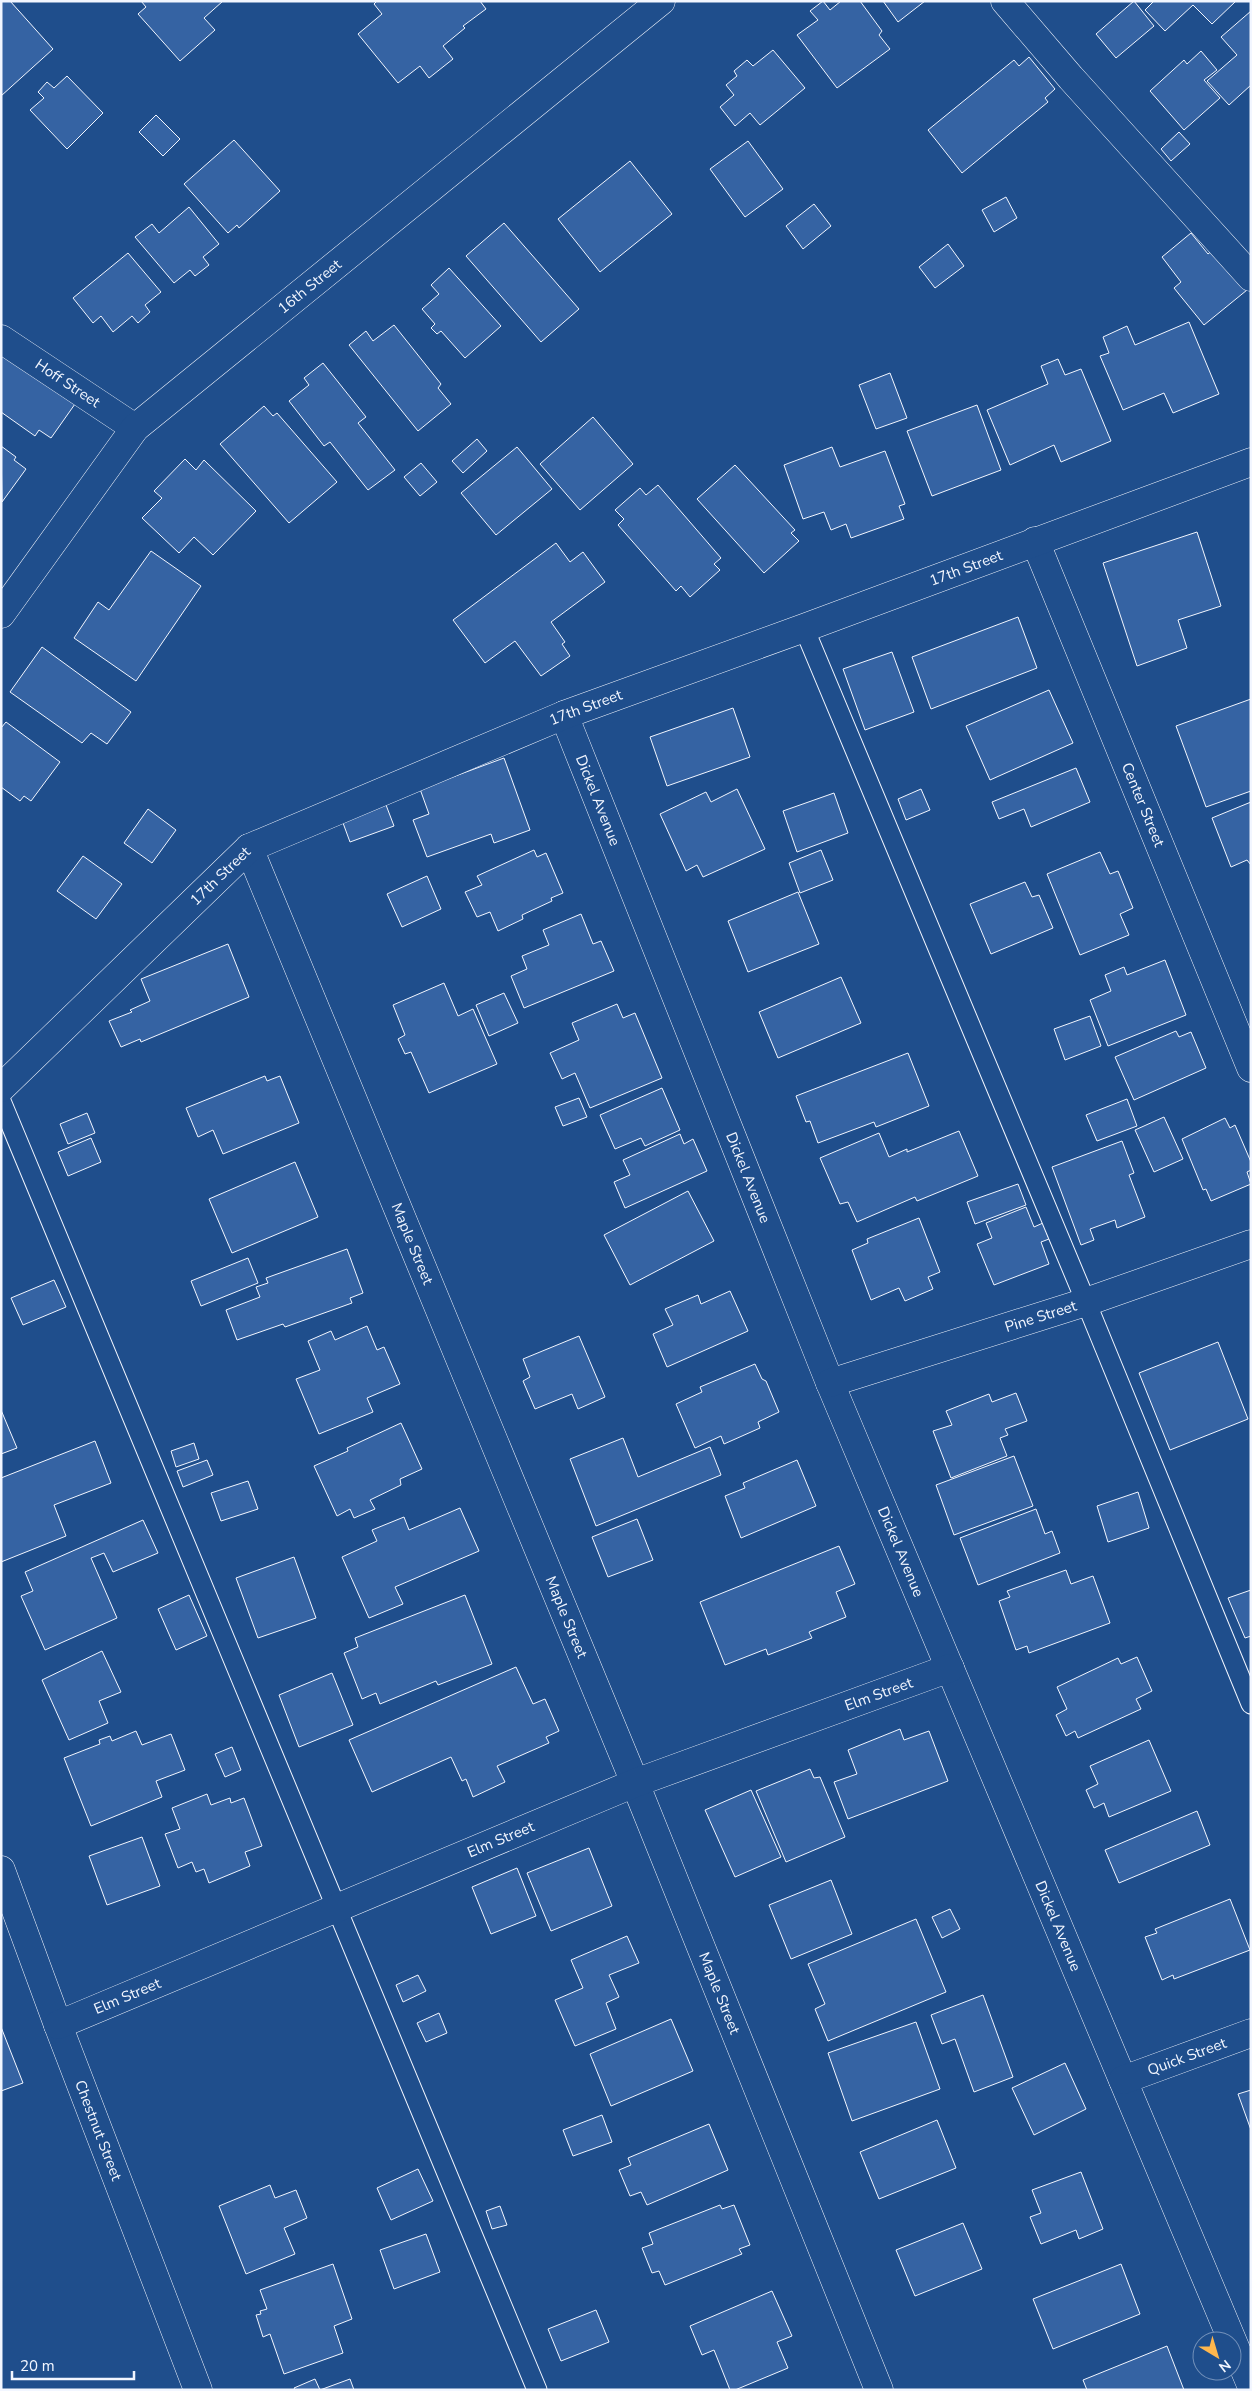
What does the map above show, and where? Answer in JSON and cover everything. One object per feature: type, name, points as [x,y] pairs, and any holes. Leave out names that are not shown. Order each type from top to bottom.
[{"type":"street","name":"16th Street","points":[[1,614],[135,428],[661,1]]},
{"type":"street","points":[[1005,1],[1071,78],[1251,276]]},
{"type":"street","name":"Hoff Street","points":[[1,339],[135,428]]},
{"type":"street","name":"17th Street","points":[[1,1088],[249,848],[564,715],[1251,462]]},
{"type":"street","name":"Center Street","points":[[1035,541],[1251,1068]]},
{"type":"street","name":"Dickel Avenue","points":[[564,715],[830,1383],[1251,2385]]},
{"type":"street","name":"Maple Street","points":[[249,848],[635,1783],[879,2390]]},
{"type":"street","name":"Pine Street","points":[[830,1383],[1086,1302],[1251,1244]]},
{"type":"street","name":"Elm Street","points":[[58,2025],[635,1783],[950,1668]]},
{"type":"street","name":"Chestnut Street","points":[[1,1870],[58,2025],[198,2390]]},
{"type":"street","name":"Quick Street","points":[[1123,2080],[1251,2033]]},
{"type":"lane","points":[[804,628],[1086,1302],[1251,1704]]},
{"type":"lane","points":[[1,1101],[537,2390]]},
{"type":"building","points":[[1,1],[10,1],[53,49],[1,96]]},
{"type":"building","points":[[141,1],[223,1],[204,18],[215,30],[180,61],[138,14],[146,7]]},
{"type":"building","points":[[377,1],[480,1],[486,9],[463,26],[465,28],[443,46],[453,59],[429,78],[420,66],[398,83],[358,34],[382,14],[374,4]]},
{"type":"building","points":[[823,1],[830,10],[841,1],[860,1],[882,31],[879,35],[890,49],[837,88],[797,35],[818,20],[810,11]]},
{"type":"building","points":[[883,1],[925,1],[898,22]]},
{"type":"building","points":[[1134,1],[1154,26],[1116,58],[1096,34]]},
{"type":"building","points":[[1154,1],[1236,1],[1212,24],[1193,5],[1165,31],[1145,10]]},
{"type":"building","points":[[1251,11],[1251,85],[1229,105],[1207,81],[1237,55],[1221,37]]},
{"type":"building","points":[[773,50],[805,88],[760,125],[750,113],[735,126],[720,107],[734,95],[726,85],[737,76],[734,71],[747,60],[753,66]]},
{"type":"building","points":[[1201,51],[1217,70],[1204,80],[1220,98],[1184,130],[1150,91],[1184,60],[1187,64]]},
{"type":"building","points":[[1029,57],[1055,89],[1045,98],[1048,102],[962,173],[928,130],[1014,60],[1019,66]]},
{"type":"building","points":[[67,76],[103,113],[67,149],[30,110],[44,98],[38,92],[47,82],[54,88]]},
{"type":"building","points":[[156,115],[180,139],[163,156],[139,132]]},
{"type":"building","points":[[1179,132],[1190,144],[1171,161],[1161,149]]},
{"type":"building","points":[[234,140],[280,191],[239,228],[237,225],[228,233],[184,184]]},
{"type":"building","points":[[748,141],[783,189],[745,217],[710,169]]},
{"type":"building","points":[[630,161],[672,214],[600,272],[558,219]]},
{"type":"building","points":[[1006,197],[1017,218],[994,232],[982,210]]},
{"type":"building","points":[[814,204],[831,226],[803,249],[786,226]]},
{"type":"building","points":[[189,207],[219,244],[203,257],[209,265],[195,276],[190,270],[174,283],[135,237],[152,224],[159,233]]},
{"type":"building","points":[[504,223],[579,309],[541,342],[466,256]]},
{"type":"building","points":[[1191,233],[1208,254],[1214,249],[1247,290],[1204,325],[1174,288],[1181,282],[1162,257]]},
{"type":"building","points":[[948,244],[964,266],[935,288],[919,267]]},
{"type":"building","points":[[128,253],[161,292],[145,305],[150,312],[138,323],[132,316],[113,332],[101,316],[93,323],[73,298]]},
{"type":"building","points":[[449,268],[501,326],[465,358],[441,331],[437,334],[431,328],[435,324],[422,309],[439,294],[431,285]]},
{"type":"building","points":[[1189,322],[1219,394],[1173,413],[1164,393],[1123,410],[1100,356],[1109,353],[1103,337],[1127,326],[1135,345]]},
{"type":"building","points":[[394,325],[441,384],[438,388],[451,404],[418,431],[349,345],[366,331],[373,341]]},
{"type":"building","points":[[1,352],[75,404],[51,438],[39,430],[35,436],[1,412]]},
{"type":"building","points":[[1058,359],[1065,375],[1081,369],[1111,441],[1061,462],[1054,445],[1010,465],[987,410],[1048,384],[1041,366]]},
{"type":"building","points":[[323,363],[366,417],[358,423],[395,470],[368,490],[330,442],[324,446],[289,401],[309,385],[304,378]]},
{"type":"building","points":[[890,373],[907,418],[876,429],[859,385]]},
{"type":"building","points":[[977,405],[1001,470],[932,496],[907,431]]},
{"type":"building","points":[[264,406],[273,416],[277,413],[337,482],[289,523],[220,444]]},
{"type":"building","points":[[593,417],[633,464],[580,510],[540,464]]},
{"type":"building","points":[[477,439],[487,451],[463,473],[452,461]]},
{"type":"building","points":[[1,446],[16,457],[14,460],[26,469],[2,502]]},
{"type":"building","points":[[517,447],[552,489],[496,535],[461,493]]},
{"type":"building","points":[[832,447],[840,467],[885,451],[905,504],[899,506],[904,519],[851,538],[846,524],[831,530],[824,512],[803,519],[784,465]]},
{"type":"building","points":[[185,459],[196,470],[204,460],[256,511],[213,555],[194,537],[179,553],[142,518],[162,498],[154,491]]},
{"type":"building","points":[[421,463],[437,482],[420,496],[404,477]]},
{"type":"building","points":[[735,465],[795,530],[791,533],[799,541],[764,573],[697,499]]},
{"type":"building","points":[[658,485],[721,558],[714,564],[720,570],[690,597],[681,586],[676,591],[618,525],[624,519],[615,510],[640,488],[646,495]]},
{"type":"building","points":[[1197,532],[1221,606],[1178,620],[1187,648],[1137,666],[1103,563]]},
{"type":"building","points":[[556,543],[570,562],[583,552],[605,582],[551,622],[565,642],[562,644],[570,656],[541,676],[515,641],[485,663],[453,620]]},
{"type":"building","points":[[151,551],[201,586],[136,681],[74,638],[98,602],[109,610]]},
{"type":"building","points":[[1018,617],[1037,668],[931,709],[912,657]]},
{"type":"building","points":[[42,647],[131,712],[107,744],[91,733],[82,743],[10,692]]},
{"type":"building","points":[[892,652],[914,712],[865,730],[843,669]]},
{"type":"building","points":[[1049,690],[1073,743],[990,780],[966,726]]},
{"type":"building","points":[[1251,699],[1251,791],[1206,807],[1176,726]]},
{"type":"building","points":[[733,708],[750,757],[667,786],[650,737]]},
{"type":"building","points":[[6,722],[60,762],[31,801],[24,796],[20,801],[1,787],[1,728]]},
{"type":"building","points":[[504,758],[530,830],[494,843],[491,834],[427,857],[413,820],[429,814],[420,789]]},
{"type":"building","points":[[1076,768],[1090,802],[1031,827],[1024,809],[999,819],[992,802]]},
{"type":"building","points":[[737,789],[765,849],[703,877],[697,865],[686,871],[660,814],[706,792],[711,802]]},
{"type":"building","points":[[921,789],[930,810],[906,820],[898,799]]},
{"type":"building","points":[[834,793],[848,833],[797,852],[783,811]]},
{"type":"building","points":[[383,797],[394,826],[350,842],[339,812]]},
{"type":"building","points":[[1251,802],[1251,865],[1247,860],[1231,867],[1212,818]]},
{"type":"building","points":[[148,809],[176,830],[152,863],[124,843]]},
{"type":"building","points":[[534,850],[537,857],[546,853],[563,893],[551,898],[552,901],[522,915],[523,919],[498,931],[490,912],[477,917],[465,892],[482,885],[477,876]]},
{"type":"building","points":[[821,850],[833,880],[800,893],[789,863]]},
{"type":"building","points":[[1100,852],[1110,874],[1118,871],[1133,908],[1120,914],[1129,935],[1080,955],[1047,874]]},
{"type":"building","points":[[83,856],[122,884],[96,919],[57,891]]},
{"type":"building","points":[[427,876],[441,909],[402,927],[387,894]]},
{"type":"building","points":[[1025,882],[1032,897],[1039,895],[1053,928],[991,954],[970,904]]},
{"type":"building","points":[[798,892],[819,944],[748,972],[728,921]]},
{"type":"building","points":[[581,914],[593,944],[601,941],[614,971],[524,1008],[511,976],[527,969],[522,956],[549,945],[543,930]]},
{"type":"building","points":[[228,944],[249,997],[141,1042],[140,1039],[121,1047],[109,1021],[132,1012],[130,1010],[150,1001],[141,979]]},
{"type":"building","points":[[1165,960],[1186,1015],[1108,1046],[1090,1000],[1111,991],[1105,975],[1124,967],[1127,975]]},
{"type":"building","points":[[841,977],[861,1023],[778,1058],[759,1012]]},
{"type":"building","points":[[444,983],[458,1016],[473,1009],[497,1064],[429,1093],[411,1052],[405,1054],[398,1039],[405,1035],[393,1005]]},
{"type":"building","points":[[504,993],[518,1023],[489,1036],[476,1005]]},
{"type":"building","points":[[617,1004],[623,1018],[635,1013],[662,1078],[590,1108],[575,1073],[562,1079],[550,1053],[579,1040],[572,1023]]},
{"type":"building","points":[[1090,1016],[1101,1046],[1065,1060],[1054,1029]]},
{"type":"building","points":[[1176,1031],[1179,1037],[1191,1032],[1206,1068],[1134,1100],[1115,1057]]},
{"type":"building","points":[[908,1053],[929,1106],[876,1127],[874,1122],[818,1143],[810,1121],[806,1122],[796,1096]]},
{"type":"building","points":[[265,1076],[267,1081],[280,1076],[299,1123],[223,1154],[213,1130],[198,1137],[186,1108]]},
{"type":"building","points":[[662,1088],[680,1130],[645,1146],[641,1138],[615,1149],[600,1115]]},
{"type":"building","points":[[579,1098],[587,1117],[563,1126],[555,1107]]},
{"type":"building","points":[[1127,1099],[1137,1126],[1097,1141],[1086,1115]]},
{"type":"building","points":[[87,1113],[95,1133],[68,1144],[60,1124]]},
{"type":"building","points":[[1164,1117],[1183,1159],[1154,1172],[1135,1130]]},
{"type":"building","points":[[1225,1118],[1230,1128],[1235,1125],[1251,1162],[1251,1170],[1247,1172],[1251,1184],[1211,1201],[1206,1189],[1203,1190],[1182,1139]]},
{"type":"building","points":[[959,1131],[978,1176],[917,1201],[915,1197],[857,1222],[848,1202],[840,1204],[820,1158],[879,1133],[889,1157],[907,1149],[907,1152]]},
{"type":"building","points":[[680,1134],[684,1144],[693,1139],[707,1171],[625,1208],[614,1182],[630,1175],[623,1160]]},
{"type":"building","points":[[91,1138],[101,1162],[68,1176],[58,1152]]},
{"type":"building","points":[[1122,1141],[1134,1173],[1129,1175],[1145,1217],[1117,1228],[1115,1220],[1090,1229],[1094,1240],[1081,1245],[1052,1167]]},
{"type":"building","points":[[295,1162],[318,1217],[232,1253],[209,1199]]},
{"type":"building","points":[[1018,1184],[1026,1205],[975,1224],[967,1202]]},
{"type":"building","points":[[688,1191],[714,1241],[630,1285],[604,1235]]},
{"type":"building","points":[[1026,1207],[1034,1227],[1043,1223],[1049,1239],[1041,1242],[1049,1264],[994,1285],[977,1244],[992,1238],[986,1223]]},
{"type":"building","points":[[919,1218],[940,1272],[928,1277],[933,1289],[905,1301],[899,1288],[871,1300],[852,1250],[868,1243],[867,1239]]},
{"type":"building","points":[[347,1249],[363,1293],[350,1298],[352,1303],[285,1327],[283,1324],[237,1340],[226,1310],[260,1297],[256,1287],[268,1283],[266,1278]]},
{"type":"building","points":[[248,1258],[258,1283],[201,1306],[191,1281]]},
{"type":"building","points":[[54,1280],[66,1307],[23,1325],[11,1298]]},
{"type":"building","points":[[730,1291],[748,1331],[667,1367],[653,1334],[673,1325],[665,1309],[698,1295],[701,1304]]},
{"type":"building","points":[[367,1326],[377,1350],[384,1347],[400,1384],[367,1398],[373,1412],[319,1434],[296,1379],[320,1370],[308,1341],[331,1331],[335,1340]]},
{"type":"building","points":[[579,1336],[605,1397],[578,1409],[572,1394],[535,1409],[523,1381],[530,1377],[523,1359]]},
{"type":"building","points":[[1218,1342],[1248,1419],[1170,1450],[1139,1373]]},
{"type":"building","points":[[755,1364],[762,1379],[766,1381],[779,1412],[758,1422],[760,1428],[724,1444],[721,1436],[695,1448],[676,1404],[702,1392],[700,1387]]},
{"type":"building","points":[[1016,1393],[1027,1421],[1005,1429],[1008,1435],[1000,1438],[1007,1456],[951,1478],[933,1431],[952,1425],[946,1411],[989,1394],[992,1402]]},
{"type":"building","points":[[1,1410],[17,1448],[1,1454]]},
{"type":"building","points":[[401,1423],[422,1469],[400,1479],[401,1485],[370,1500],[375,1509],[354,1518],[350,1509],[337,1516],[314,1466],[348,1451],[347,1448]]},
{"type":"building","points":[[623,1438],[638,1477],[710,1447],[721,1475],[596,1526],[570,1459]]},
{"type":"building","points":[[95,1441],[111,1483],[54,1505],[66,1536],[1,1562],[1,1478]]},
{"type":"building","points":[[194,1443],[199,1459],[176,1467],[171,1451]]},
{"type":"building","points":[[1014,1456],[1033,1506],[954,1535],[936,1485]]},
{"type":"building","points":[[207,1460],[213,1475],[183,1487],[177,1471]]},
{"type":"building","points":[[797,1460],[816,1506],[741,1538],[725,1496],[745,1488],[743,1483]]},
{"type":"building","points":[[248,1481],[258,1509],[221,1521],[211,1493]]},
{"type":"building","points":[[1138,1492],[1149,1528],[1108,1542],[1097,1506]]},
{"type":"building","points":[[460,1508],[479,1551],[395,1587],[403,1604],[369,1618],[342,1557],[377,1541],[372,1530],[404,1517],[409,1530]]},
{"type":"building","points":[[1036,1509],[1045,1534],[1052,1531],[1060,1553],[978,1585],[960,1538]]},
{"type":"building","points":[[637,1519],[653,1560],[608,1577],[592,1537]]},
{"type":"building","points":[[143,1520],[158,1553],[113,1572],[104,1553],[91,1558],[117,1618],[45,1650],[21,1596],[33,1591],[25,1572]]},
{"type":"building","points":[[839,1546],[855,1584],[836,1592],[846,1617],[809,1632],[812,1638],[768,1655],[766,1649],[725,1665],[700,1602]]},
{"type":"building","points":[[294,1557],[316,1618],[258,1638],[236,1578]]},
{"type":"building","points":[[1066,1570],[1071,1584],[1093,1576],[1110,1623],[1029,1653],[1027,1646],[1016,1650],[999,1601],[1010,1597],[1007,1591]]},
{"type":"building","points":[[1251,1590],[1251,1636],[1245,1638],[1228,1598]]},
{"type":"building","points":[[189,1595],[207,1636],[176,1650],[158,1609]]},
{"type":"building","points":[[465,1595],[492,1664],[438,1685],[436,1681],[380,1704],[376,1693],[362,1699],[344,1653],[358,1647],[355,1638]]},
{"type":"building","points":[[102,1651],[121,1692],[99,1701],[108,1723],[69,1740],[42,1680]]},
{"type":"building","points":[[1137,1657],[1152,1691],[1136,1699],[1141,1709],[1078,1738],[1075,1731],[1066,1736],[1056,1715],[1067,1709],[1057,1687],[1118,1658],[1121,1664]]},
{"type":"building","points":[[516,1667],[533,1704],[545,1699],[559,1731],[546,1737],[549,1743],[497,1766],[505,1782],[473,1797],[466,1779],[462,1781],[451,1757],[372,1792],[349,1740]]},
{"type":"building","points":[[332,1673],[353,1725],[299,1747],[279,1695]]},
{"type":"building","points":[[900,1729],[904,1740],[929,1731],[948,1781],[848,1819],[834,1782],[857,1774],[848,1750]]},
{"type":"building","points":[[136,1731],[142,1745],[171,1734],[185,1770],[156,1781],[162,1797],[91,1826],[64,1758],[100,1744],[99,1740],[110,1736],[112,1741]]},
{"type":"building","points":[[1149,1740],[1171,1791],[1109,1817],[1104,1803],[1094,1808],[1086,1790],[1098,1784],[1090,1766]]},
{"type":"building","points":[[232,1747],[241,1770],[225,1777],[215,1754]]},
{"type":"building","points":[[810,1769],[814,1778],[820,1777],[845,1837],[786,1862],[756,1791]]},
{"type":"building","points":[[751,1790],[781,1857],[735,1877],[705,1810]]},
{"type":"building","points":[[207,1794],[211,1805],[230,1798],[231,1803],[244,1798],[262,1846],[245,1852],[250,1866],[209,1883],[204,1869],[196,1872],[192,1862],[178,1868],[165,1834],[180,1829],[172,1808]]},
{"type":"building","points":[[1197,1811],[1210,1845],[1119,1883],[1105,1850]]},
{"type":"building","points":[[142,1837],[160,1886],[107,1905],[89,1856]]},
{"type":"building","points":[[589,1848],[612,1906],[551,1931],[527,1873]]},
{"type":"building","points":[[517,1868],[536,1916],[491,1934],[472,1887]]},
{"type":"building","points":[[831,1880],[852,1934],[791,1959],[769,1905]]},
{"type":"building","points":[[1230,1899],[1250,1950],[1174,1979],[1173,1975],[1162,1980],[1145,1937],[1157,1933],[1155,1929]]},
{"type":"building","points":[[950,1909],[960,1929],[942,1938],[932,1917]]},
{"type":"building","points":[[916,1919],[946,1992],[828,2041],[815,2009],[825,2004],[808,1964]]},
{"type":"building","points":[[627,1936],[639,1963],[609,1975],[619,1997],[606,2003],[616,2029],[575,2046],[555,2000],[583,1988],[571,1960]]},
{"type":"building","points":[[418,1975],[426,1991],[403,2002],[396,1985]]},
{"type":"building","points":[[983,1995],[1013,2077],[974,2092],[955,2039],[942,2044],[931,2015]]},
{"type":"building","points":[[439,2013],[447,2033],[426,2042],[417,2023]]},
{"type":"building","points":[[671,2019],[693,2071],[611,2106],[590,2054]]},
{"type":"building","points":[[916,2022],[940,2089],[852,2121],[828,2053]]},
{"type":"building","points":[[1,2027],[23,2083],[1,2091]]},
{"type":"building","points":[[1065,2063],[1086,2109],[1034,2135],[1012,2088]]},
{"type":"building","points":[[1251,2090],[1251,2130],[1238,2094]]},
{"type":"building","points":[[602,2115],[612,2142],[573,2156],[563,2130]]},
{"type":"building","points":[[937,2120],[956,2168],[879,2199],[860,2152]]},
{"type":"building","points":[[709,2124],[728,2170],[647,2205],[641,2192],[630,2196],[619,2170],[631,2165],[628,2158]]},
{"type":"building","points":[[418,2169],[433,2201],[391,2220],[377,2188]]},
{"type":"building","points":[[1081,2172],[1103,2229],[1079,2239],[1076,2230],[1041,2244],[1030,2217],[1041,2213],[1032,2190]]},
{"type":"building","points":[[270,2185],[275,2198],[296,2190],[307,2218],[284,2228],[295,2254],[246,2274],[219,2206]]},
{"type":"building","points":[[720,2205],[722,2209],[734,2205],[750,2245],[739,2249],[742,2254],[665,2285],[659,2271],[652,2273],[642,2248],[653,2244],[649,2233]]},
{"type":"building","points":[[500,2206],[507,2225],[492,2229],[486,2211]]},
{"type":"building","points":[[963,2223],[982,2269],[915,2296],[896,2250]]},
{"type":"building","points":[[426,2234],[440,2272],[394,2289],[380,2250]]},
{"type":"building","points":[[333,2264],[352,2319],[334,2326],[343,2353],[284,2374],[270,2334],[263,2337],[256,2315],[261,2314],[260,2311],[267,2309],[260,2290]]},
{"type":"building","points":[[1121,2264],[1140,2314],[1053,2349],[1033,2299]]},
{"type":"building","points":[[772,2291],[792,2336],[777,2342],[788,2368],[735,2390],[730,2390],[714,2350],[702,2355],[690,2326]]},
{"type":"building","points":[[596,2310],[609,2342],[561,2361],[548,2329]]},
{"type":"building","points":[[1167,2346],[1184,2390],[1087,2390],[1083,2380]]},
{"type":"building","points":[[315,2379],[320,2390],[295,2390],[294,2388]]},
{"type":"building","points":[[350,2379],[354,2390],[320,2390]]}]
